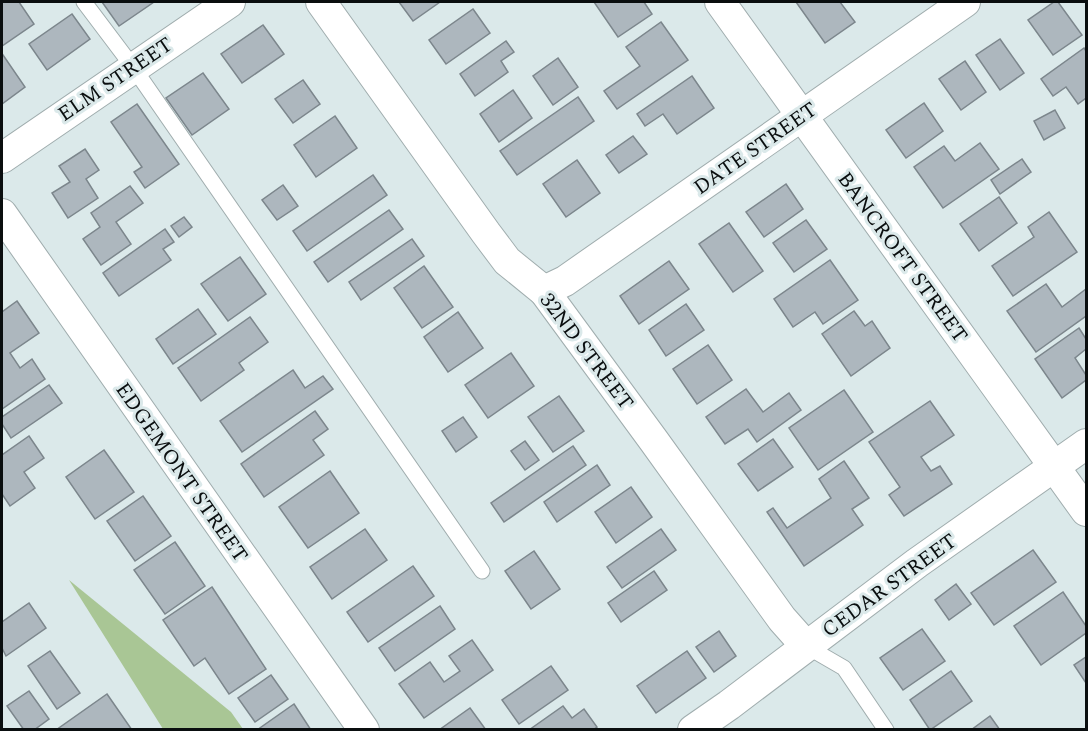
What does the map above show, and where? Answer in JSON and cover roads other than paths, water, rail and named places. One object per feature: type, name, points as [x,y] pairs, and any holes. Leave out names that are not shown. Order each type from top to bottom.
[{"type":"street","name":"ELM STREET","points":[[2,158],[230,2]]},
{"type":"street","name":"32ND STREET","points":[[321,2],[507,261],[544,291],[782,619],[806,646]]},
{"type":"street","name":"BANCROFT STREET","points":[[720,2],[1086,512]]},
{"type":"street","name":"DATE STREET","points":[[544,291],[565,280],[965,2]]},
{"type":"street","name":"EDGEMONT STREET","points":[[2,214],[364,729]]},
{"type":"street","name":"CEDAR STREET","points":[[693,729],[917,563],[1086,444]]},
{"type":"lane","points":[[84,2],[133,67],[482,571]]},
{"type":"lane","points":[[806,646],[844,668],[886,729]]}]
